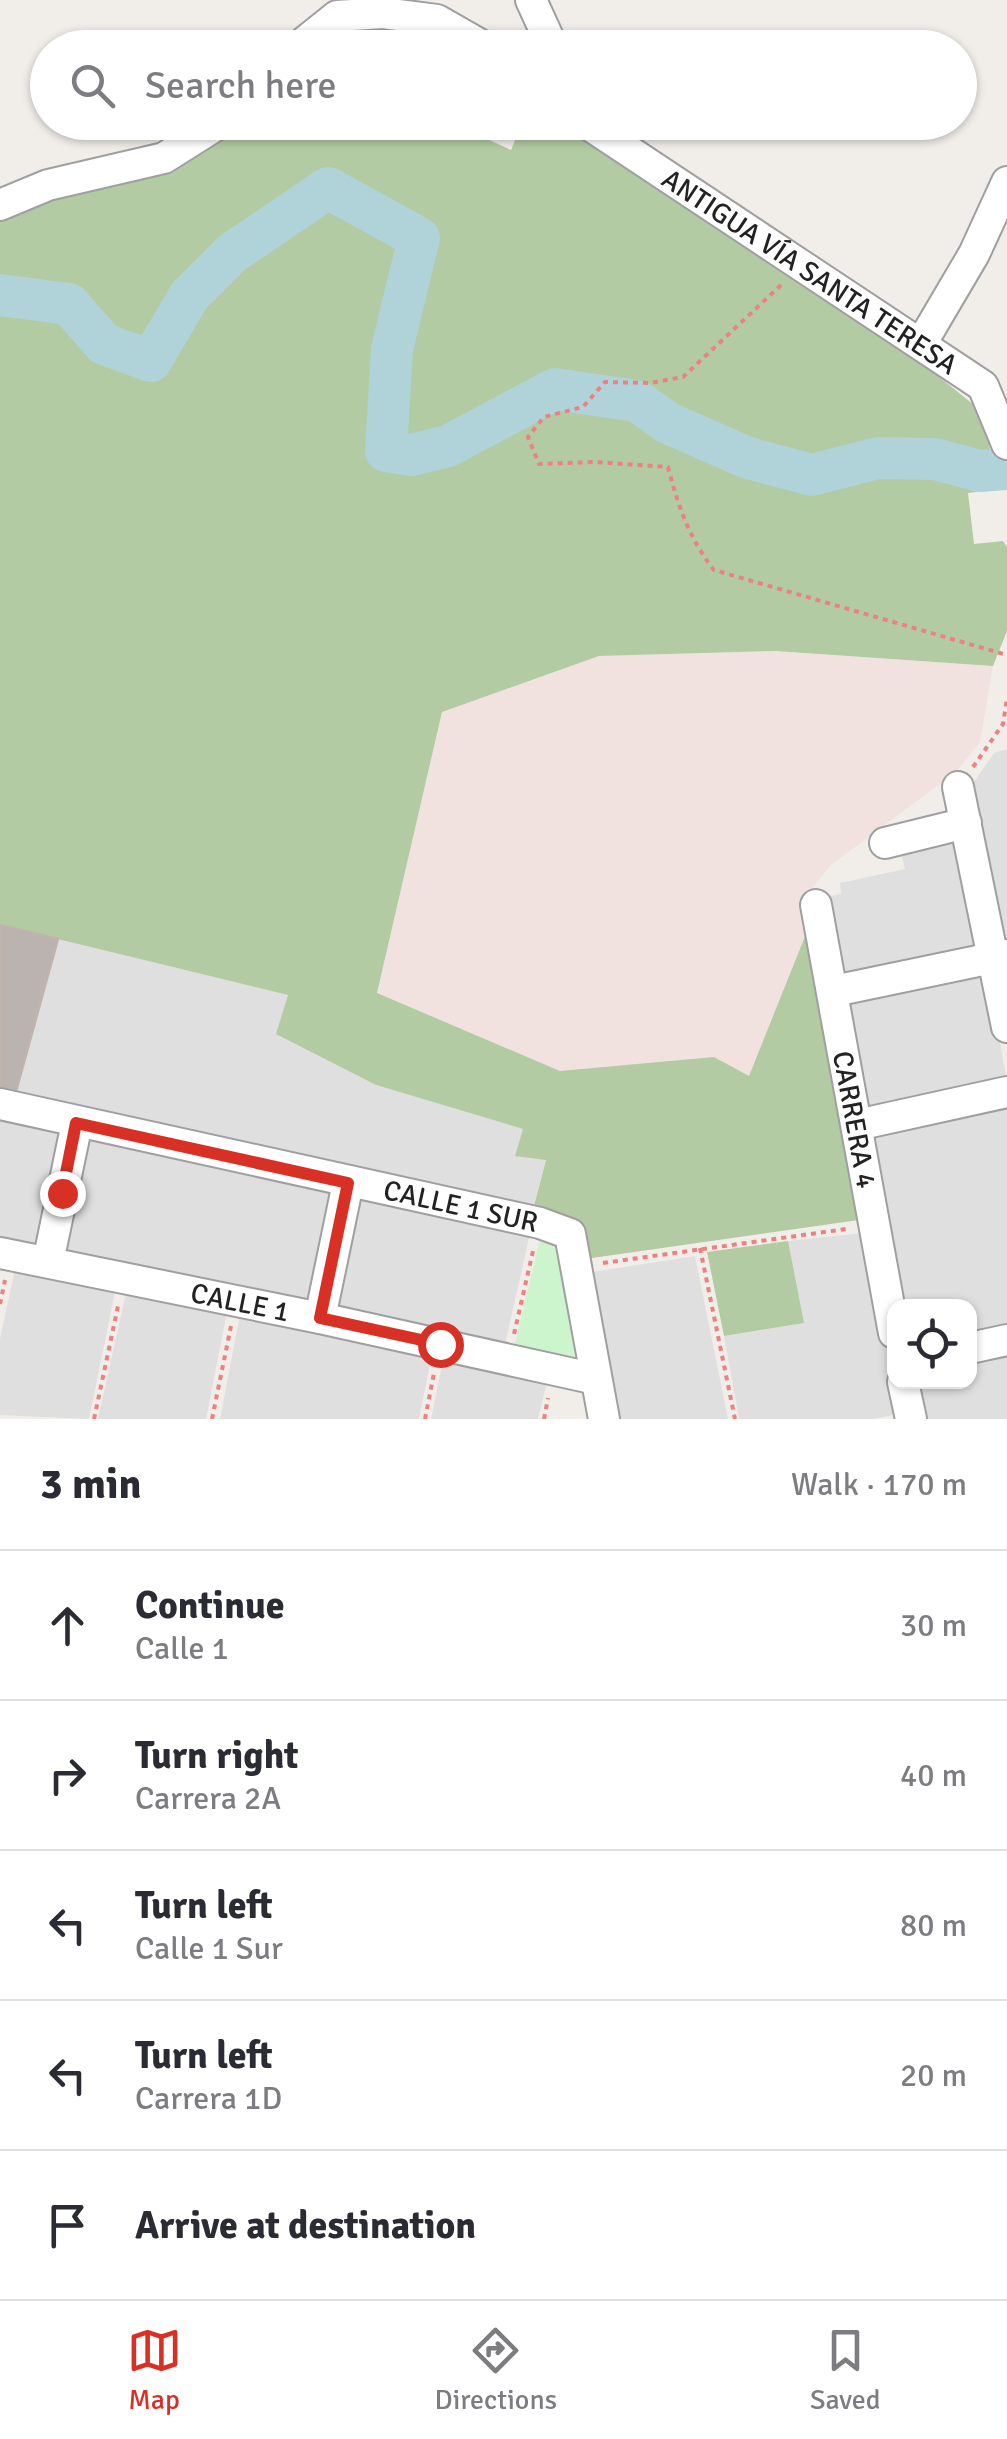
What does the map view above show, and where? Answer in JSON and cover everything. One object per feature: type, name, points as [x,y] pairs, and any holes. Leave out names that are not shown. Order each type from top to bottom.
[{"type":"street","points":[[530,0],[545,30]]},
{"type":"street","points":[[320,30],[337,16],[383,13],[437,20],[454,30]]},
{"type":"street","points":[[0,206],[48,185],[164,158],[192,140]]},
{"type":"street","name":"ANTIGUA VÍA SANTA TERESA","points":[[617,140],[983,386],[1007,444]]},
{"type":"street","points":[[921,344],[974,254],[1007,182]]},
{"type":"street","points":[[958,788],[1000,956],[1007,1027]]},
{"type":"street","points":[[886,843],[966,823]]},
{"type":"street","name":"CARRERA 4","points":[[816,905],[888,1299]]},
{"type":"street","points":[[834,991],[1000,956]]},
{"type":"street","points":[[858,1125],[1007,1092]]},
{"type":"street","name":"CALLE 1 SUR","points":[[0,1104],[540,1222],[570,1234],[575,1267]]},
{"type":"street","points":[[48,1262],[76,1123]]},
{"type":"street","points":[[320,1318],[348,1183]]},
{"type":"street","name":"CALLE 1","points":[[0,1253],[596,1379]]},
{"type":"street","points":[[575,1267],[604,1419]]},
{"type":"street","points":[[977,1346],[1007,1340]]},
{"type":"street","points":[[905,1389],[911,1419]]},
{"type":"path","points":[[804,266],[684,377],[650,383],[604,382],[583,406],[544,417],[528,436],[539,464],[595,462],[668,467],[677,504],[695,546],[714,570],[1007,654]]},
{"type":"path","points":[[958,788],[1002,724],[1007,698]]},
{"type":"path","points":[[508,1358],[540,1222]]},
{"type":"path","points":[[575,1267],[876,1225]]},
{"type":"path","points":[[700,1248],[735,1419]]},
{"type":"path","points":[[94,1419],[124,1277]]},
{"type":"path","points":[[212,1419],[236,1301]]},
{"type":"path","points":[[425,1419],[440,1344]]},
{"type":"shaded area","points":[[771,651],[993,666],[980,742],[957,771],[831,865],[810,891],[808,929],[866,1219],[560,1071],[377,993],[442,712],[599,656]]},
{"type":"shaded area","points":[[1007,749],[1007,946],[999,948],[968,791],[994,753]]},
{"type":"shaded area","points":[[962,835],[983,949],[840,982],[824,897],[841,894],[840,883],[905,869],[901,853]]},
{"type":"shaded area","points":[[58,939],[288,995],[277,1034],[376,1085],[523,1129],[546,1159],[534,1206],[15,1095]]},
{"type":"shaded area","points":[[987,968],[1007,1082],[865,1114],[843,998]]},
{"type":"shaded area","points":[[1007,1099],[1007,1333],[977,1339],[977,1299],[897,1299],[866,1129]]},
{"type":"shaded area","points":[[0,1112],[65,1128],[41,1254],[0,1245]]},
{"type":"shaded area","points":[[84,1133],[339,1190],[316,1308],[58,1259]]},
{"type":"shaded area","points":[[354,1190],[531,1229],[504,1349],[331,1313]]},
{"type":"shaded area","points":[[871,1232],[887,1323],[887,1389],[896,1389],[903,1413],[873,1419],[739,1419],[724,1336],[803,1323],[788,1241]]},
{"type":"shaded area","points":[[695,1256],[728,1419],[614,1419],[586,1273]]},
{"type":"shaded area","points":[[16,1264],[117,1282],[89,1419],[0,1415],[0,1339]]},
{"type":"shaded area","points":[[128,1284],[228,1307],[206,1419],[98,1419]]},
{"type":"shaded area","points":[[241,1309],[433,1350],[419,1419],[220,1419]]},
{"type":"shaded area","points":[[445,1351],[549,1374],[538,1419],[431,1419]]},
{"type":"shaded area","points":[[1007,1352],[1007,1419],[921,1419],[915,1389],[977,1389],[977,1358]]},
{"type":"green space","points":[[367,6],[436,30],[333,30]]},
{"type":"green space","points":[[178,140],[489,140],[511,150],[515,140],[603,140],[923,364],[984,413],[997,489],[968,493],[974,544],[1003,541],[1007,547],[1007,631],[993,666],[775,651],[599,656],[442,712],[377,993],[560,1071],[714,1057],[749,1076],[808,929],[866,1219],[585,1259],[580,1222],[534,1206],[546,1160],[515,1156],[523,1129],[376,1085],[276,1034],[288,995],[0,925],[0,211]]},
{"type":"green space","points":[[541,1234],[555,1239],[575,1357],[515,1344]]},
{"type":"green space","points":[[788,1241],[804,1323],[724,1336],[707,1252]]},
{"type":"building","points":[[0,925],[58,939],[15,1095],[0,1092]]},
{"type":"waterway","points":[[0,295],[69,304],[104,344],[151,361],[189,296],[232,253],[328,188],[419,238],[392,349],[386,451],[411,455],[448,446],[555,389],[637,401],[668,423],[748,458],[812,475],[878,458],[935,459],[980,471],[1007,469]]},
{"type":"route","points":[[62,1193],[76,1123],[348,1183],[320,1318],[440,1344]]}]
